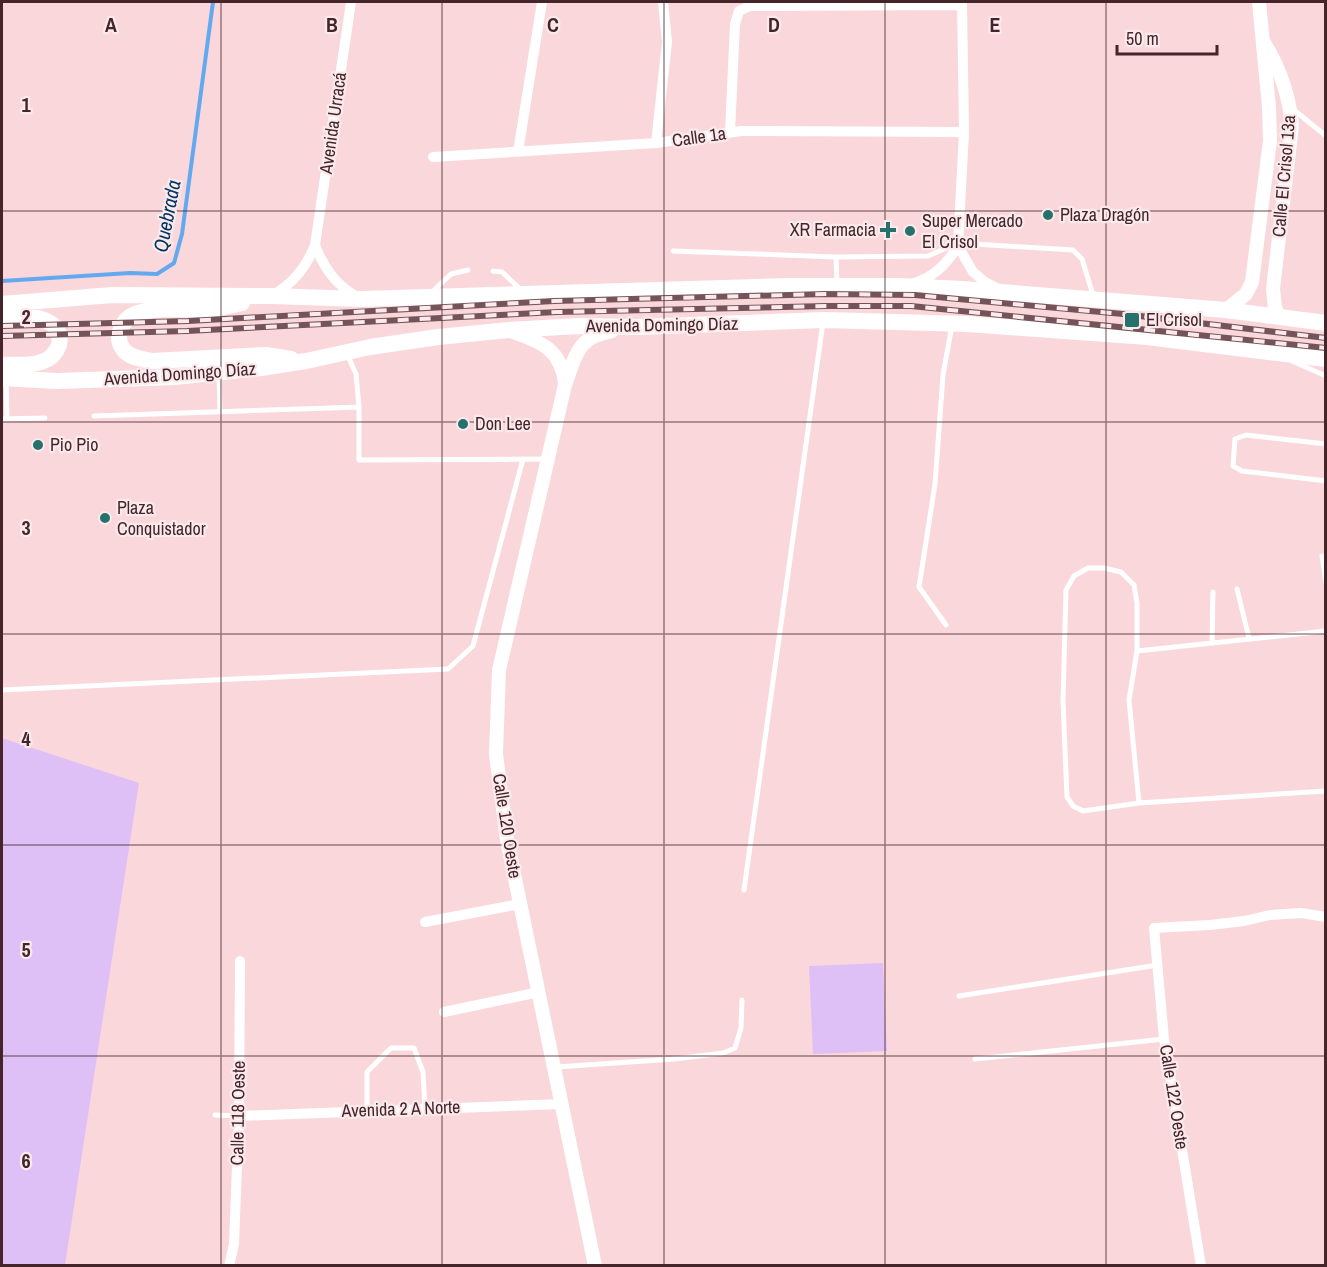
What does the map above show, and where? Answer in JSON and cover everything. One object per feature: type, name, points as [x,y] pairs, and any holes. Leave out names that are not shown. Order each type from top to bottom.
[{"type":"main road","name":"Avenida Domingo Díaz","points":[[2,303],[112,295],[360,299],[788,286],[899,286],[1226,310],[1326,323]]},
{"type":"main road","points":[[272,296],[212,309],[179,309],[133,314],[125,320],[120,329],[120,342],[123,350],[136,358],[153,362],[266,355],[306,361]]},
{"type":"main road","points":[[2,315],[27,314],[45,320],[57,331],[60,340],[57,350],[49,359],[3,373]]},
{"type":"main road","name":"Avenida Domingo Díaz","points":[[3,373],[57,381],[176,377],[306,361],[438,337],[509,330],[824,320],[952,323],[1147,336],[1326,359]]},
{"type":"street","name":"Avenida Urracá","points":[[272,296],[299,275],[309,261],[315,245],[351,2]]},
{"type":"street","points":[[518,152],[542,2]]},
{"type":"street","points":[[656,143],[666,42],[663,2]]},
{"type":"street","name":"Calle El Crisol 13a","points":[[1226,310],[1246,294],[1252,282],[1270,141],[1259,2]]},
{"type":"street","points":[[730,132],[735,24],[740,11],[750,6],[962,3],[964,132],[958,244],[973,272],[998,289],[1013,293]]},
{"type":"street","name":"Calle El Crisol 13a","points":[[1262,40],[1275,59],[1290,106],[1291,138],[1273,290],[1275,308],[1279,316]]},
{"type":"street","name":"Calle 1a","points":[[434,157],[656,143],[730,132],[964,132]]},
{"type":"street","points":[[1261,217],[1282,219]]},
{"type":"street","points":[[899,286],[928,278],[940,269],[958,244]]},
{"type":"street","points":[[315,245],[331,277],[344,290],[360,299]]},
{"type":"street","name":"Calle 120 Oeste","points":[[595,1266],[507,840],[496,754],[500,670],[550,459],[565,385],[577,351],[585,341],[595,335],[637,327]]},
{"type":"street","name":"Calle 120 Oeste","points":[[509,330],[533,339],[550,349],[564,369],[565,385]]},
{"type":"street","points":[[425,922],[520,904]]},
{"type":"street","name":"Calle 122 Oeste","points":[[1201,1266],[1164,1039],[1154,927],[1210,925],[1270,915],[1301,913],[1326,917]]},
{"type":"street","name":"Calle 118 Oeste","points":[[229,1266],[234,1244],[239,1116],[240,961]]},
{"type":"street","points":[[444,1012],[539,992]]},
{"type":"street","name":"Avenida 2 A Norte","points":[[239,1116],[563,1104]]},
{"type":"lane","points":[[1290,106],[1326,136]]},
{"type":"lane","points":[[674,250],[836,257],[927,256],[958,244],[1073,250],[1082,259],[1094,300]]},
{"type":"lane","points":[[836,257],[837,286]]},
{"type":"lane","points":[[426,298],[451,274],[468,270]]},
{"type":"lane","points":[[493,271],[502,272],[526,294]]},
{"type":"lane","points":[[744,890],[824,320]]},
{"type":"lane","points":[[946,626],[919,587],[934,484],[944,375],[952,323]]},
{"type":"lane","points":[[346,352],[356,374],[359,407],[359,460],[550,459]]},
{"type":"lane","points":[[1271,352],[1326,376]]},
{"type":"lane","points":[[3,373],[4,419],[45,418]]},
{"type":"lane","points":[[219,373],[220,412]]},
{"type":"lane","points":[[94,416],[359,407]]},
{"type":"lane","points":[[1326,444],[1240,436],[1235,439],[1233,466],[1242,471],[1326,481]]},
{"type":"lane","points":[[2,690],[448,669],[473,646],[523,459]]},
{"type":"lane","points":[[1322,556],[1326,583]]},
{"type":"lane","points":[[1139,803],[1129,700],[1137,651],[1137,603],[1134,585],[1121,572],[1104,568],[1088,568],[1074,576],[1066,590],[1063,701],[1067,797],[1073,806],[1083,811],[1139,803],[1326,791]]},
{"type":"lane","points":[[1237,589],[1249,638]]},
{"type":"lane","points":[[1212,643],[1213,592]]},
{"type":"lane","points":[[1137,651],[1326,631]]},
{"type":"lane","points":[[959,996],[1158,965]]},
{"type":"lane","points":[[555,1067],[674,1059],[723,1053],[735,1048],[741,1028],[742,1000]]},
{"type":"lane","points":[[975,1059],[1164,1039]]},
{"type":"lane","points":[[367,1110],[366,1072],[391,1048],[414,1048],[423,1072],[425,1108]]},
{"type":"lane","points":[[215,1115],[239,1116]]},
{"type":"shaded area","points":[[2,738],[139,783],[65,1265],[2,1265]]},
{"type":"shaded area","points":[[883,963],[887,1051],[813,1054],[809,966]]},
{"type":"waterway","name":"Quebrada","points":[[2,281],[130,273],[157,274],[174,263],[182,234],[213,2]]},
{"type":"railway","points":[[2,326],[188,321],[554,301],[826,294],[915,295],[1123,314],[1326,338]]},
{"type":"railway","points":[[2,336],[187,331],[557,312],[911,306],[1326,348]]},
{"type":"place","name":"Plaza Dragón","points":[[1048,215]]},
{"type":"place","name":"XR Farmacia","points":[[888,230]]},
{"type":"place","name":"Super Mercado El Crisol","points":[[910,231]]},
{"type":"place","name":"El Crisol","points":[[1132,320]]},
{"type":"place","name":"Don Lee","points":[[463,424]]},
{"type":"place","name":"Pio Pio","points":[[38,445]]},
{"type":"place","name":"Plaza Conquistador","points":[[105,518]]}]
